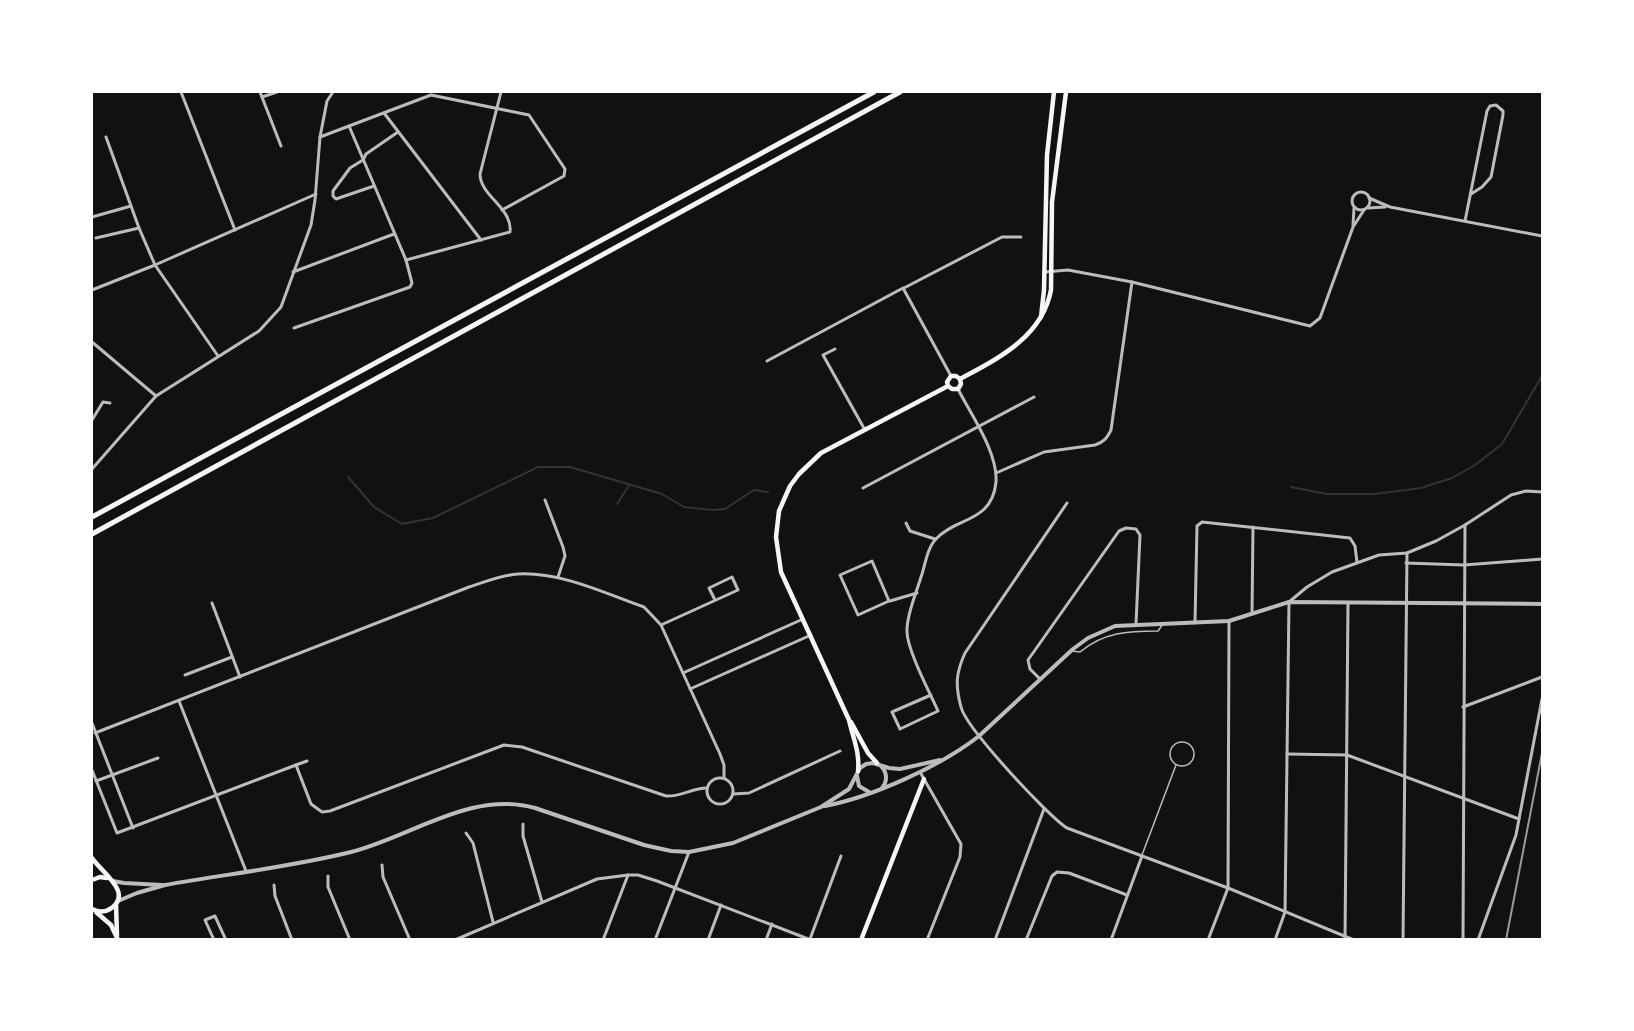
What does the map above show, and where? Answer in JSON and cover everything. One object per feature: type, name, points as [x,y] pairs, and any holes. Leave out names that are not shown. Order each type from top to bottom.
[{"type":"highway","points":[[92,518],[874,92]]},
{"type":"highway","points":[[92,534],[900,92]]},
{"type":"main road","points":[[1041,317],[1044,301],[1047,155],[1054,92]]},
{"type":"main road","points":[[960,379],[1002,357],[1029,333],[1049,303],[1052,271],[1052,202],[1066,92]]},
{"type":"main road","points":[[948,386],[947,381],[951,376],[960,379]]},
{"type":"main road","points":[[948,386],[952,389],[958,388],[961,384],[960,379]]},
{"type":"main road","points":[[878,764],[868,753],[849,720],[779,564],[776,537],[779,512],[790,486],[810,462],[821,453],[948,386]]},
{"type":"main road","points":[[849,720],[859,753],[857,773]]},
{"type":"main road","points":[[861,939],[924,778]]},
{"type":"main road","points":[[92,858],[118,890],[116,903],[118,939]]},
{"type":"main road","points":[[92,880],[100,877],[111,880]]},
{"type":"main road","points":[[93,909],[106,911],[116,903]]},
{"type":"main road","points":[[93,909],[104,917],[118,939]]},
{"type":"street","points":[[182,92],[235,230]]},
{"type":"street","points":[[260,92],[281,146]]},
{"type":"street","points":[[262,97],[277,92]]},
{"type":"street","points":[[92,469],[156,396],[259,331],[280,307],[311,225],[316,194],[320,137],[327,101],[333,92]]},
{"type":"street","points":[[406,260],[510,232],[511,224],[480,182],[480,174],[501,92]]},
{"type":"street","points":[[320,137],[430,93],[529,115],[565,169],[564,176],[502,210]]},
{"type":"street","points":[[1465,221],[1487,111],[1490,106],[1496,105],[1503,111],[1503,115],[1491,177],[1471,194]]},
{"type":"street","points":[[384,113],[481,240]]},
{"type":"street","points":[[294,328],[410,287],[412,283],[406,260],[348,126]]},
{"type":"street","points":[[374,186],[336,199],[333,196],[333,191],[350,168],[398,131]]},
{"type":"street","points":[[106,137],[139,228],[156,265],[218,357]]},
{"type":"street","points":[[1353,227],[1353,200],[1357,194],[1363,193],[1390,207],[1542,236]]},
{"type":"street","points":[[92,290],[156,265],[316,194]]},
{"type":"street","points":[[1045,272],[1068,270],[1132,282],[1310,326],[1316,323],[1321,316],[1353,227],[1370,203],[1369,198]]},
{"type":"street","points":[[92,216],[131,206]]},
{"type":"street","points":[[1354,206],[1358,210],[1390,207]]},
{"type":"street","points":[[96,238],[139,228]]},
{"type":"street","points":[[293,272],[394,234]]},
{"type":"street","points":[[767,361],[1002,237],[1022,237]]},
{"type":"street","points":[[996,474],[1044,452],[1095,445],[1107,438],[1111,430],[1132,282]]},
{"type":"street","points":[[903,288],[951,376]]},
{"type":"street","points":[[92,342],[156,396]]},
{"type":"street","points":[[835,349],[823,355],[865,430]]},
{"type":"street","points":[[931,695],[892,712],[900,729],[938,711],[907,635],[916,593],[932,544],[935,539],[982,511],[992,497],[996,474],[991,452],[958,388]]},
{"type":"street","points":[[863,488],[1034,397]]},
{"type":"street","points":[[92,420],[103,402],[110,403]]},
{"type":"street","points":[[1275,939],[1285,912],[1289,602],[1307,587],[1332,572],[1379,555],[1407,553],[1436,541],[1465,525],[1511,495],[1526,491],[1542,492]]},
{"type":"street","points":[[545,500],[565,556],[558,577]]},
{"type":"street","points":[[1067,503],[965,653],[957,670],[961,710],[979,736],[1044,809],[1067,828],[1228,888],[1346,938],[1354,939]]},
{"type":"street","points":[[1195,624],[1197,526],[1202,522],[1350,538],[1355,546],[1357,562]]},
{"type":"street","points":[[906,523],[910,531],[935,539]]},
{"type":"street","points":[[1463,939],[1465,525]]},
{"type":"street","points":[[1252,614],[1253,527]]},
{"type":"street","points":[[1040,679],[1030,669],[1029,660],[1119,531],[1126,528],[1136,530],[1140,535],[1136,624]]},
{"type":"street","points":[[1403,939],[1407,553]]},
{"type":"street","points":[[1406,563],[1464,565],[1542,559]]},
{"type":"street","points":[[889,601],[872,561],[840,575],[858,615],[889,601],[916,593]]},
{"type":"street","points":[[95,733],[498,578],[516,574],[558,577],[644,608],[661,625],[722,759],[724,778],[732,785],[733,795]]},
{"type":"street","points":[[661,625],[738,590],[732,577],[709,588],[715,600]]},
{"type":"street","points":[[116,903],[137,892],[165,885],[354,851],[486,804],[529,806],[644,845],[671,851],[689,852],[733,843],[821,807],[874,792],[963,749],[1071,651],[1102,630],[1115,626],[1229,621],[1289,602],[1542,604]]},
{"type":"street","points":[[212,603],[240,677]]},
{"type":"street","points":[[1346,938],[1348,603]]},
{"type":"street","points":[[683,673],[803,619]]},
{"type":"street","points":[[1208,939],[1228,888],[1229,621]]},
{"type":"street","points":[[690,689],[811,635]]},
{"type":"street","points":[[185,675],[232,657]]},
{"type":"street","points":[[1463,707],[1542,677]]},
{"type":"street","points":[[1478,939],[1516,835],[1542,699]]},
{"type":"street","points":[[179,701],[246,871]]},
{"type":"street","points":[[92,723],[133,828]]},
{"type":"street","points":[[296,765],[311,804],[322,812],[338,809],[504,745],[522,747],[666,796],[679,795],[697,788],[707,789]]},
{"type":"street","points":[[724,778],[713,779],[707,789],[707,794],[714,803],[725,803],[733,795],[749,793],[840,751]]},
{"type":"street","points":[[1287,754],[1347,755],[1519,819]]},
{"type":"street","points":[[96,781],[158,758]]},
{"type":"street","points":[[821,807],[849,789],[857,773],[866,764],[900,769],[940,760]]},
{"type":"street","points":[[92,770],[117,833],[307,761]]},
{"type":"street","points":[[878,764],[885,771],[886,778],[881,789]]},
{"type":"street","points":[[919,771],[961,844],[960,857],[927,939]]},
{"type":"street","points":[[857,773],[857,782],[862,789],[874,792]]},
{"type":"street","points":[[995,939],[1044,809]]},
{"type":"street","points":[[523,824],[523,836],[542,902]]},
{"type":"street","points":[[466,833],[473,843],[493,922]]},
{"type":"street","points":[[655,939],[689,852]]},
{"type":"street","points":[[455,939],[597,879],[628,875],[638,875],[676,887],[802,938],[811,939],[841,856]]},
{"type":"street","points":[[1111,939],[1142,856]]},
{"type":"street","points":[[382,865],[382,878],[410,939]]},
{"type":"street","points":[[1026,939],[1054,873],[1069,873],[1127,896]]},
{"type":"street","points":[[603,939],[628,875]]},
{"type":"street","points":[[328,876],[328,887],[350,939]]},
{"type":"street","points":[[111,880],[165,885]]},
{"type":"street","points":[[273,885],[292,939]]},
{"type":"street","points":[[708,939],[721,905]]},
{"type":"street","points":[[214,939],[205,920],[215,916],[226,939]]},
{"type":"street","points":[[766,939],[772,924]]},
{"type":"lane","points":[[1071,651],[1080,652],[1094,642],[1117,632],[1158,631],[1164,624]]},
{"type":"lane","points":[[1181,742],[1188,744],[1194,754],[1191,762],[1184,766],[1176,765],[1171,759],[1172,748],[1181,742]]},
{"type":"lane","points":[[1142,856],[1176,765]]},
{"type":"waterway","points":[[1291,487],[1327,494],[1375,494],[1421,488],[1452,478],[1475,465],[1502,444],[1542,376]]},
{"type":"waterway","points":[[348,477],[374,507],[402,524],[433,518],[538,467],[570,467],[662,494],[684,507],[725,509],[754,490],[768,492]]},
{"type":"waterway","points":[[617,504],[630,484]]},
{"type":"railway","points":[[1506,940],[1542,753]]}]
